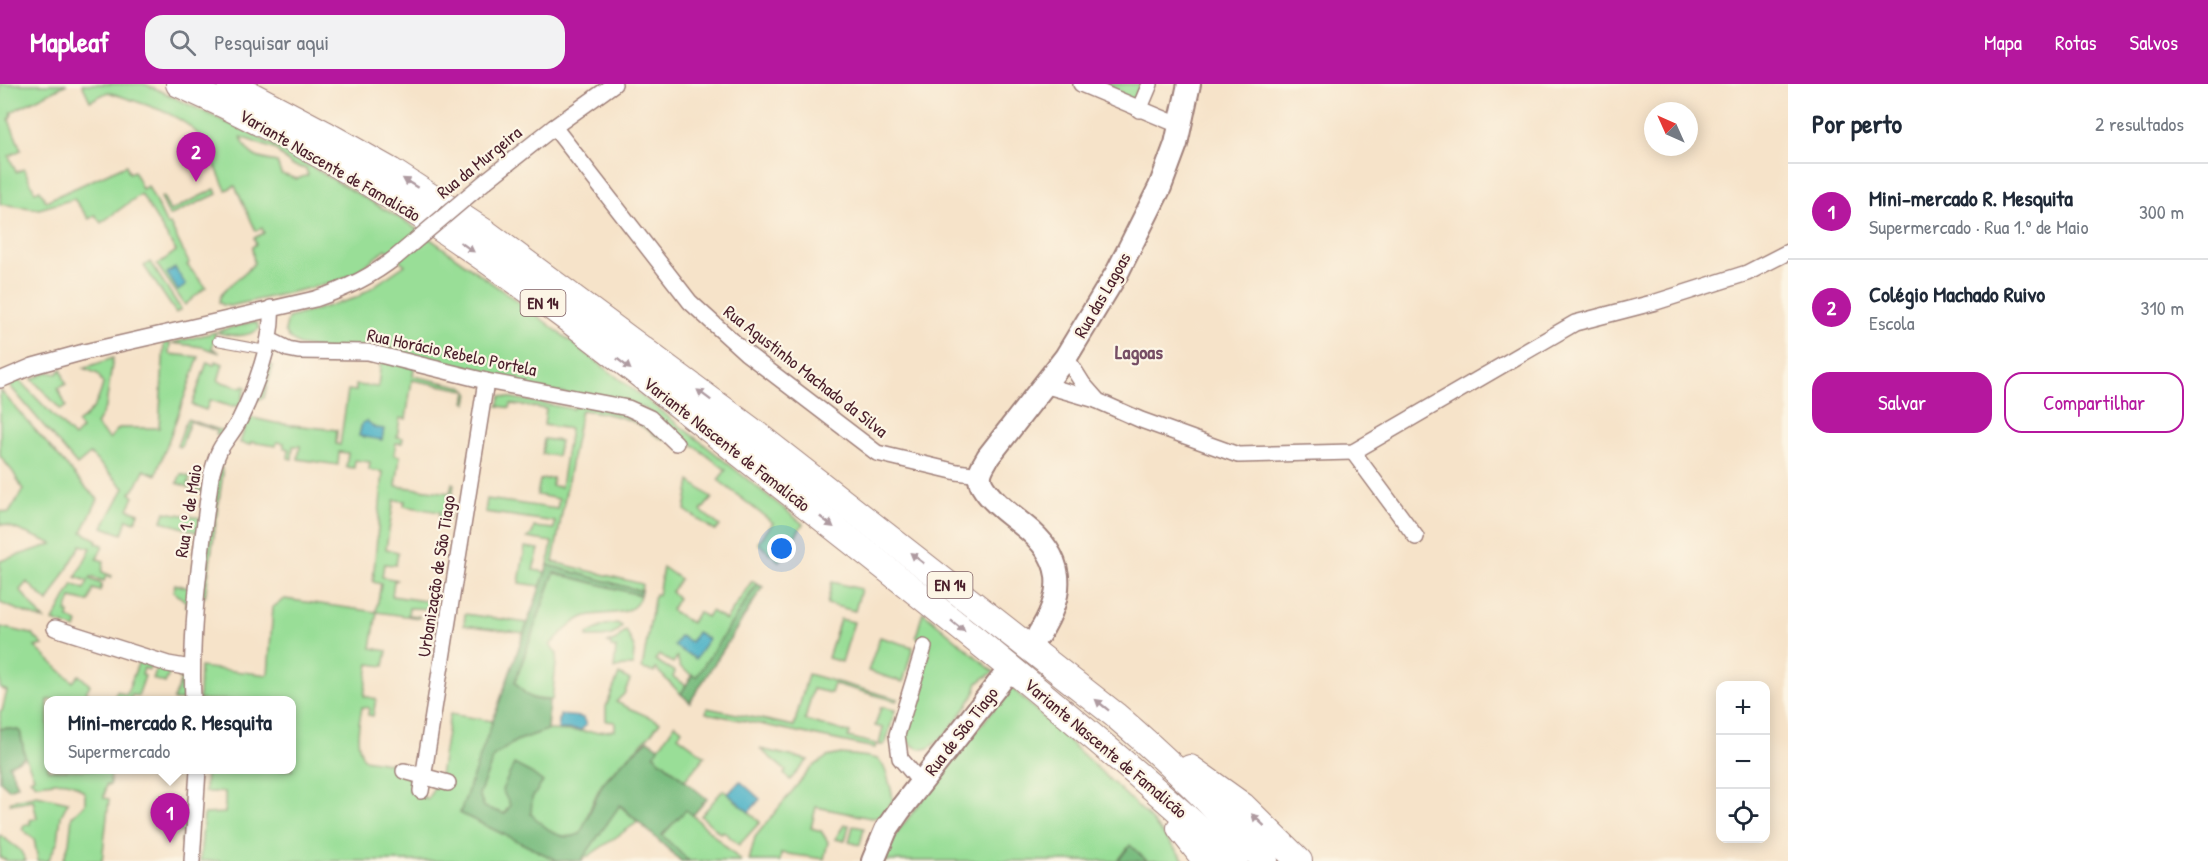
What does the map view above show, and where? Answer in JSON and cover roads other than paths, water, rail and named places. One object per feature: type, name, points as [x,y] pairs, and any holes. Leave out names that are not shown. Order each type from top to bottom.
[{"type":"highway","name":"Variante Nascente de Famalicão","points":[[179,84],[232,109],[362,179],[470,249],[602,347],[880,563],[1019,675],[1235,861]]},
{"type":"highway","name":"Variante Nascente de Famalicão","points":[[230,84],[391,171],[486,233],[741,423],[1031,648],[1147,743],[1265,861]]},
{"type":"highway","points":[[1147,743],[1207,778],[1243,806],[1299,861]]},
{"type":"highway","points":[[1139,776],[1206,861]]},
{"type":"main road","name":"Rua das Lagoas","points":[[980,480],[988,457],[1066,357],[1099,304],[1144,219],[1160,188],[1181,126],[1189,84]]},
{"type":"main road","points":[[980,480],[996,505],[1042,541],[1052,555],[1057,591],[1049,619],[1039,634]]},
{"type":"main road","name":"Rua de São Tiago","points":[[873,861],[886,830],[1002,679]]},
{"type":"street","name":"Rua da Murgeira","points":[[271,308],[346,289],[364,280],[396,257],[554,127],[614,84]]},
{"type":"street","points":[[1081,84],[1181,126]]},
{"type":"street","points":[[1139,110],[1150,84]]},
{"type":"street","name":"Rua Agustinho Machado da Silva","points":[[554,127],[690,302],[746,353],[877,453],[957,472],[980,480]]},
{"type":"street","points":[[1044,385],[1098,401],[1141,420],[1238,455],[1353,452],[1575,322],[1656,302],[1748,273],[1788,252]]},
{"type":"street","points":[[0,380],[33,366],[84,352],[271,308],[272,321],[268,345]]},
{"type":"street","name":"Rua Horácio Rebelo Portela","points":[[268,345],[298,351],[368,352],[486,381],[628,408],[650,418],[676,443]]},
{"type":"street","name":"Rua 1.º de Maio","points":[[193,696],[191,668],[194,648],[195,594],[213,467],[222,446],[240,419],[268,345]]},
{"type":"street","points":[[1066,357],[1083,384],[1098,401]]},
{"type":"street","name":"Urbanização de São Tiago","points":[[423,784],[486,381]]},
{"type":"street","points":[[1353,452],[1416,537]]},
{"type":"street","points":[[55,628],[168,664],[191,668]]},
{"type":"street","name":"Rua de São Tiago","points":[[921,783],[900,758],[897,735],[924,647]]},
{"type":"street","points":[[404,771],[423,784],[448,783]]},
{"type":"street","points":[[192,861],[198,774]]},
{"type":"lane","name":"Rua Horácio Rebelo Portela","points":[[217,341],[268,345]]},
{"type":"water","points":[[175,268],[186,285],[178,291],[167,273]]},
{"type":"water","points":[[367,421],[375,428],[384,429],[382,440],[359,436],[362,423]]},
{"type":"water","points":[[697,632],[708,639],[696,659],[674,646],[680,636],[691,642]]},
{"type":"water","points":[[560,715],[583,718],[586,725],[581,730],[558,729]]},
{"type":"water","points":[[740,781],[760,799],[749,812],[728,794]]},
{"type":"place","name":"Colégio Machado Ruivo","points":[[196,182]]},
{"type":"place","name":"Mini-mercado R. Mesquita","points":[[170,843]]},
{"type":"district","name":"Lagoas","points":[[1139,351]]}]
